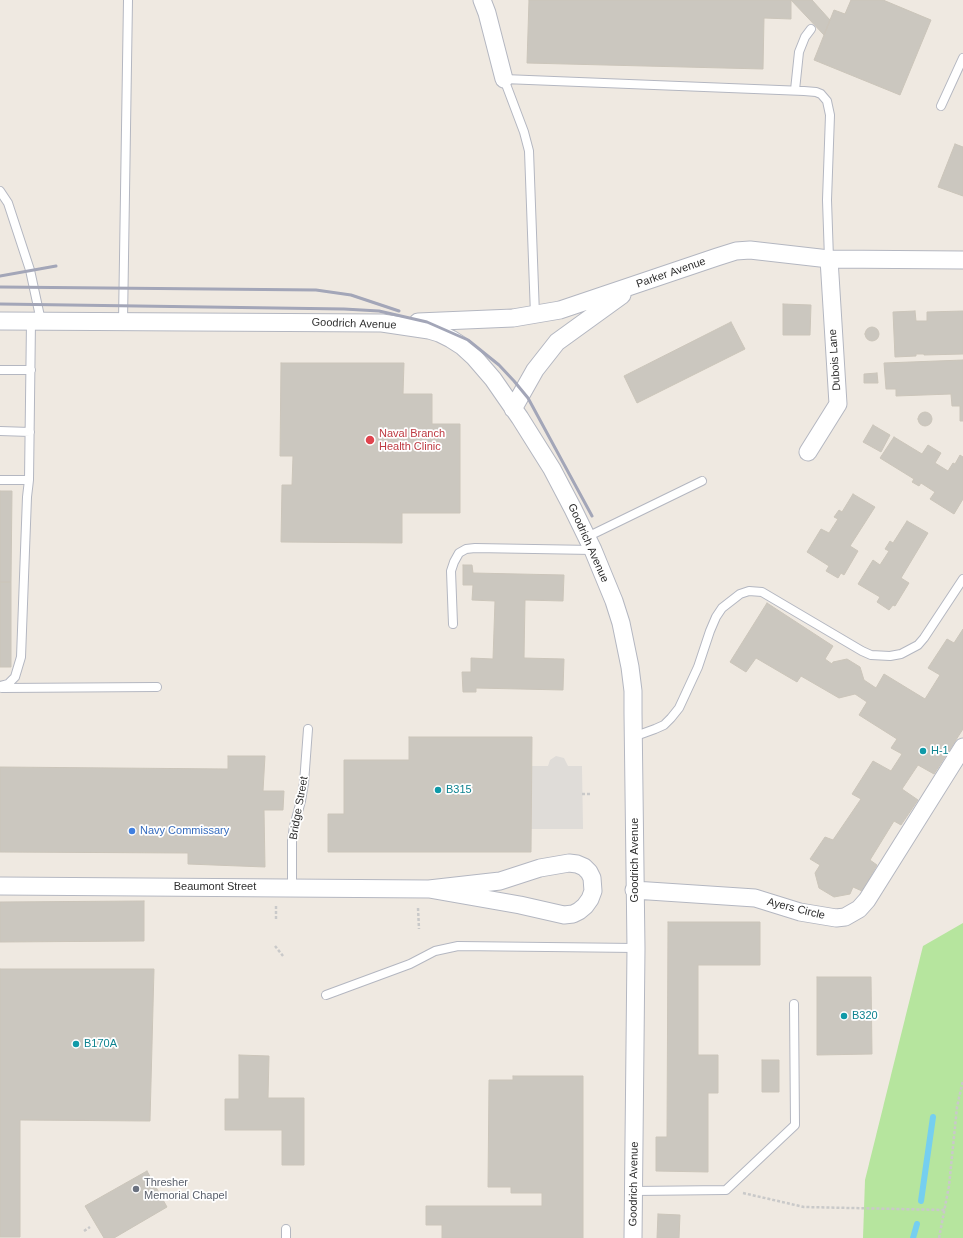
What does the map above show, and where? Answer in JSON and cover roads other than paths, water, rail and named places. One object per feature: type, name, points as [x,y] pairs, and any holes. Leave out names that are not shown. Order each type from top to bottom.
[{"type":"street","points":[[482,0],[487,13],[504,79]]},
{"type":"street","name":"Parker Avenue","points":[[382,323],[494,319],[535,315],[560,310],[736,251],[750,250],[829,259],[963,260]]},
{"type":"street","name":"Dubois Lane","points":[[808,452],[838,404],[829,259]]},
{"type":"street","points":[[513,409],[535,370],[558,342],[633,286]]},
{"type":"street","name":"Goodrich Avenue","points":[[0,321],[382,323],[440,333],[462,346],[474,357],[493,379],[552,469],[590,543],[614,601],[626,646],[633,691],[634,890],[636,948],[633,1238]]},
{"type":"street","name":"Ayers Circle","points":[[634,890],[755,898],[800,912],[836,918],[845,917],[859,909],[867,900],[963,748]]},
{"type":"street","name":"Beaumont Street","points":[[0,886],[429,889],[500,881],[540,868],[569,863],[584,867],[592,878],[590,899],[585,906],[573,914],[564,915],[429,889]]},
{"type":"lane","points":[[123,322],[128,0]]},
{"type":"lane","points":[[795,90],[798,52],[805,37],[811,29]]},
{"type":"lane","points":[[941,106],[963,58]]},
{"type":"lane","points":[[535,315],[529,151],[524,132],[504,79],[816,92],[824,97],[828,104],[830,115],[827,200],[829,259]]},
{"type":"lane","points":[[0,192],[8,203],[30,270],[36,321],[31,370],[29,480],[27,497],[21,657],[15,677],[8,684],[0,687]]},
{"type":"lane","points":[[0,370],[31,370]]},
{"type":"lane","points":[[0,431],[30,432]]},
{"type":"lane","points":[[0,480],[29,480]]},
{"type":"lane","points":[[453,624],[450,571],[459,553],[466,549],[475,548],[590,543],[702,480]]},
{"type":"lane","points":[[633,738],[664,724],[679,708],[698,667],[716,617],[722,608],[740,594],[749,591],[762,592],[862,651],[876,656],[890,656],[901,654],[918,645],[963,579]]},
{"type":"lane","points":[[0,687],[158,687]]},
{"type":"lane","name":"Bridge Street","points":[[292,888],[292,841],[304,783],[308,729]]},
{"type":"lane","points":[[326,995],[410,964],[435,951],[458,946],[636,948]]},
{"type":"lane","points":[[634,1191],[726,1190],[794,1125],[794,1004]]},
{"type":"lane","points":[[286,1229],[286,1238]]},
{"type":"waterway","points":[[921,1201],[933,1117]]},
{"type":"waterway","points":[[913,1238],[917,1224]]},
{"type":"railway","points":[[0,276],[56,266]]},
{"type":"railway","points":[[0,287],[316,290],[351,295],[399,311]]},
{"type":"railway","points":[[0,304],[344,309],[379,311],[427,322],[468,340],[499,365],[514,381],[528,398],[592,516]]},
{"type":"place","name":"Naval Branch Health Clinic","points":[[370,440]]},
{"type":"place","name":"H-1","points":[[923,751]]},
{"type":"place","name":"B315","points":[[438,790]]},
{"type":"place","name":"Navy Commissary","points":[[132,831]]},
{"type":"place","name":"B320","points":[[844,1016]]},
{"type":"place","name":"B170A","points":[[76,1044]]},
{"type":"place","name":"Thresher Memorial Chapel","points":[[136,1189]]}]
